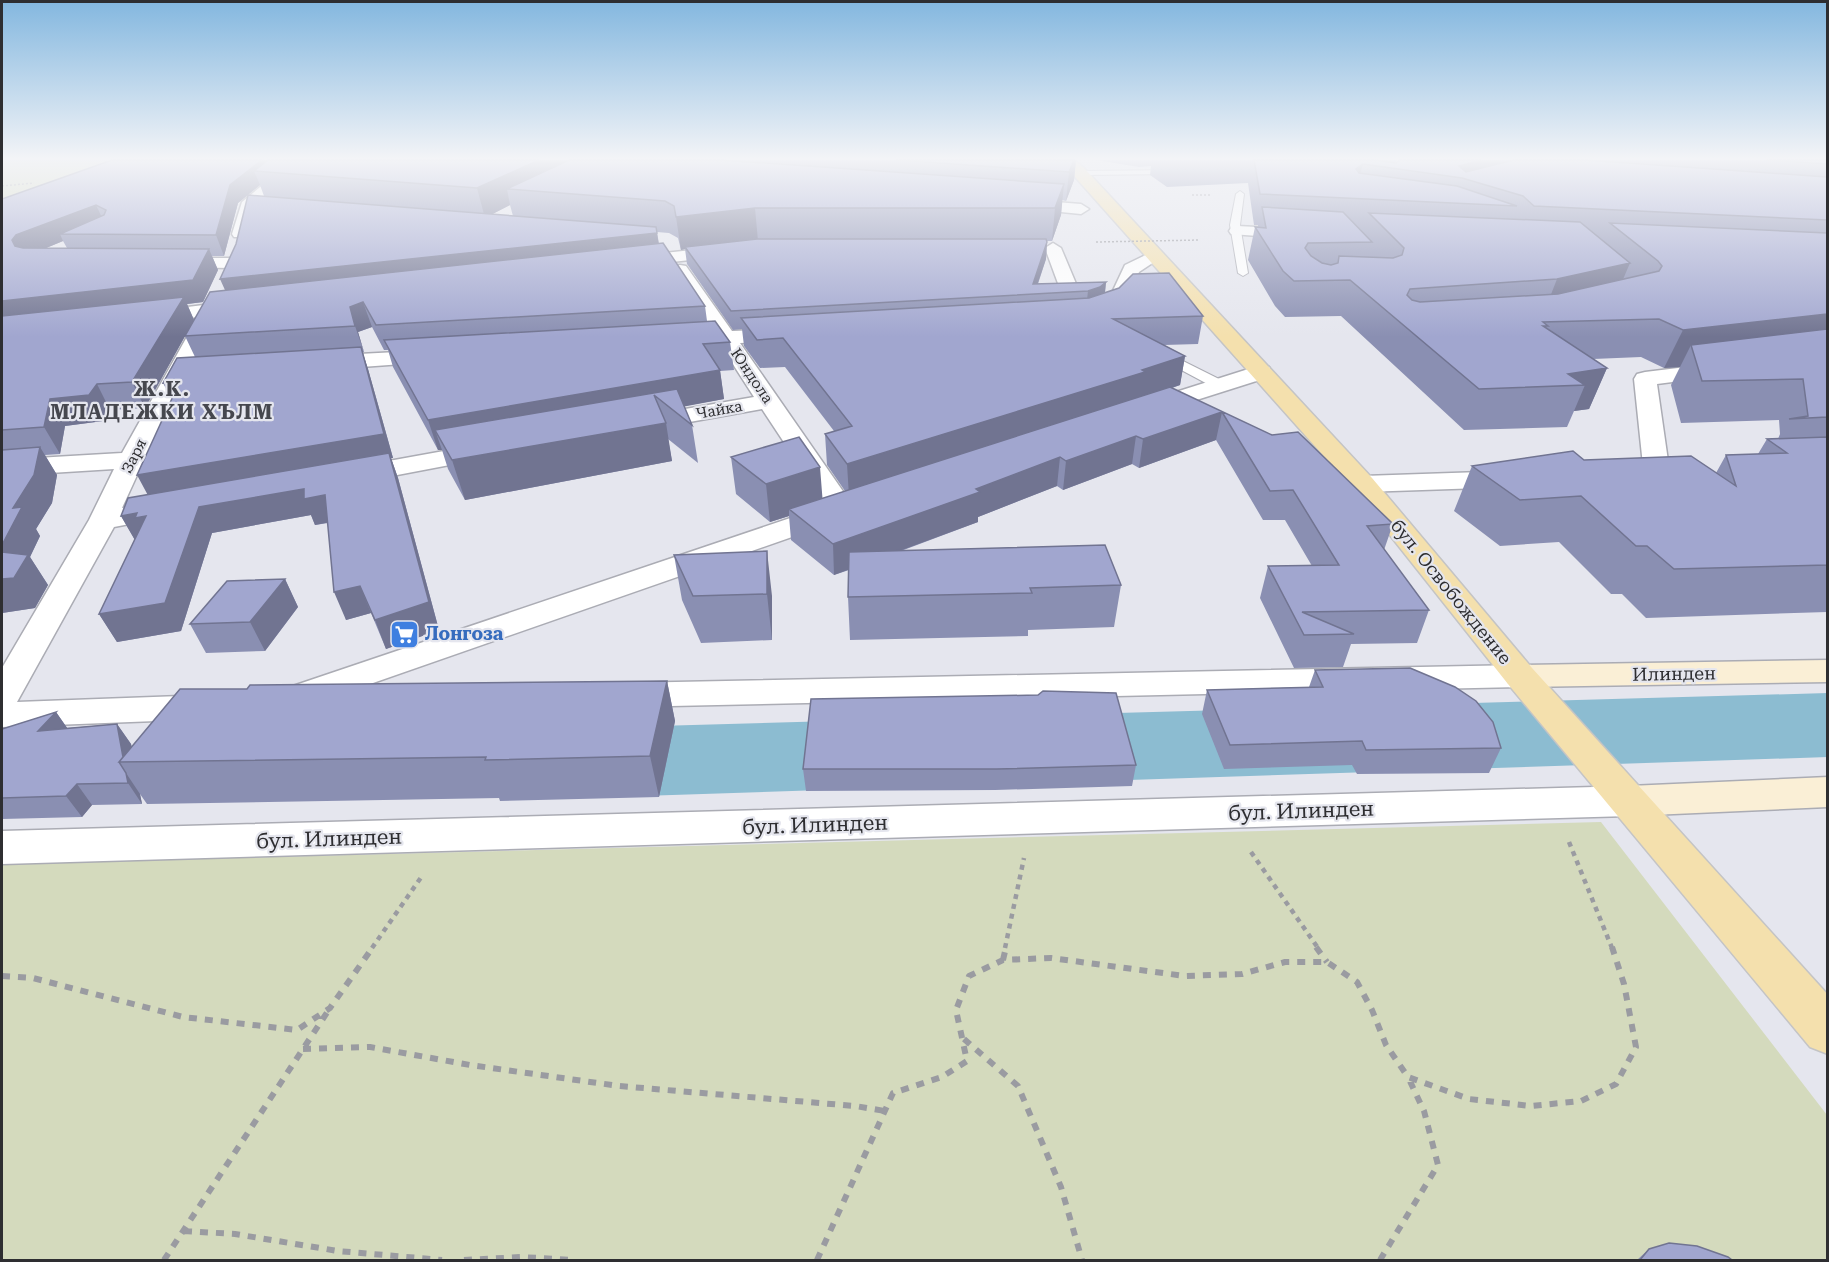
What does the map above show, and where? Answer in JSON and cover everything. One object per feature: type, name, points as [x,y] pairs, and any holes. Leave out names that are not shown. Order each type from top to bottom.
[{"type":"main road","name":"бул. Освобождение","points":[[1121,219],[1363,484],[1526,683],[1827,1031]]},
{"type":"main road","name":"Илинден","points":[[1526,683],[1827,671]]},
{"type":"main road","points":[[1629,801],[1827,792]]},
{"type":"street","name":"Заря","points":[[2,698],[103,520],[131,460],[189,371],[233,263],[244,219]]},
{"type":"street","points":[[1237,231],[1318,235]]},
{"type":"street","points":[[1065,232],[1047,248],[1068,286]]},
{"type":"street","points":[[612,264],[670,249],[747,249]]},
{"type":"street","name":"Юндола","points":[[263,705],[854,506],[769,401],[670,249]]},
{"type":"street","points":[[1075,318],[1102,314],[1111,309],[1119,298],[1131,269],[1154,256]]},
{"type":"street","points":[[151,262],[233,263]]},
{"type":"street","points":[[130,319],[219,294],[259,304]]},
{"type":"street","points":[[666,341],[809,333]]},
{"type":"street","points":[[297,364],[452,355]]},
{"type":"street","points":[[1656,475],[1645,379],[1736,368]]},
{"type":"street","points":[[1120,418],[1261,372]]},
{"type":"street","name":"Чайка","points":[[617,428],[769,401]]},
{"type":"street","points":[[325,480],[512,447]]},
{"type":"street","points":[[2,468],[131,460]]},
{"type":"street","points":[[1363,484],[1539,479]]},
{"type":"street","points":[[103,520],[184,505]]},
{"type":"street","points":[[589,696],[1526,683]]},
{"type":"street","points":[[2,715],[386,701]]},
{"type":"street","name":"бул. Илинден","points":[[2,848],[1629,801]]},
{"type":"lane","points":[[1236,219],[1243,273]]},
{"type":"lane","points":[[1153,350],[1220,385]]},
{"type":"path","points":[[1096,242],[1200,240]]},
{"type":"path","points":[[1408,1077],[1469,1100],[1531,1106],[1581,1101],[1616,1084],[1636,1047],[1624,984],[1605,927],[1551,804]]},
{"type":"path","points":[[1222,813],[1327,962],[1357,982],[1372,1010],[1386,1045],[1408,1077],[1424,1110],[1438,1165],[1380,1260]]},
{"type":"path","points":[[1003,960],[1032,819]]},
{"type":"path","points":[[164,1260],[408,893],[453,835]]},
{"type":"path","points":[[818,1260],[893,1094],[942,1077],[967,1061],[956,1010],[969,976],[1003,960],[1051,958],[1185,976],[1242,974],[1285,962],[1327,962]]},
{"type":"path","points":[[2,976],[33,978],[183,1017],[258,1027],[297,1029],[330,1008]]},
{"type":"path","points":[[963,1038],[1018,1086],[1061,1186],[1082,1260]]},
{"type":"path","points":[[303,1049],[369,1047],[470,1065],[619,1086],[885,1110]]},
{"type":"path","points":[[183,1231],[235,1234],[338,1251],[442,1260]]},
{"type":"path","points":[[464,1260],[522,1257],[570,1260]]},
{"type":"green space","points":[[1601,822],[1827,1115],[1827,1260],[2,1260],[2,864]]},
{"type":"building","points":[[2,219],[59,219],[16,235],[12,240],[15,246],[23,248],[209,249],[193,280],[2,301]]},
{"type":"building","points":[[95,219],[221,219],[216,235],[60,234]]},
{"type":"building","points":[[242,219],[553,219],[656,227],[657,233],[220,279],[236,244]]},
{"type":"building","points":[[1264,219],[1350,219],[1372,242],[1308,243],[1305,248],[1311,256],[1322,263],[1331,265],[1338,263],[1339,256],[1393,258],[1402,255],[1404,248],[1375,219],[1507,219],[1580,222],[1630,263],[1557,279],[1410,289],[1407,295],[1412,300],[1420,302],[1558,294],[1659,271],[1662,266],[1658,261],[1610,223],[1827,233],[1827,314],[1683,330],[1659,319],[1543,322],[1548,326],[1543,326],[1607,368],[1568,374],[1585,385],[1479,389],[1350,280],[1294,281],[1283,271],[1255,227],[1266,228]]},
{"type":"building","points":[[757,239],[1046,239],[1033,284],[1106,282],[1088,291],[731,311],[685,247]]},
{"type":"building","points":[[663,243],[705,306],[376,325],[363,302],[350,307],[355,326],[185,336],[210,292]]},
{"type":"building","points":[[1169,273],[1203,316],[1113,319],[1185,356],[1142,370],[1145,372],[847,464],[825,434],[852,426],[783,338],[757,340],[741,318],[1089,298],[1119,288],[1133,274]]},
{"type":"building","points":[[184,297],[132,382],[97,384],[89,395],[50,399],[44,427],[2,430],[2,316]]},
{"type":"building","points":[[715,321],[730,342],[703,344],[720,370],[428,420],[384,340]]},
{"type":"building","points":[[1827,329],[1827,417],[1789,419],[1808,416],[1803,379],[1702,381],[1691,345]]},
{"type":"building","points":[[361,347],[384,434],[137,475],[180,381],[163,383],[177,358]]},
{"type":"building","points":[[1170,387],[1272,435],[1298,432],[1393,524],[1367,526],[1429,610],[1302,612],[1354,634],[1304,635],[1268,566],[1339,565],[1293,490],[1270,491],[1222,412],[1143,439],[1136,436],[1066,461],[1060,457],[976,489],[980,492],[833,544],[789,509]]},
{"type":"building","points":[[677,389],[692,425],[654,395],[666,423],[452,460],[435,430]]},
{"type":"building","points":[[799,437],[820,467],[766,484],[731,457]]},
{"type":"building","points":[[1827,437],[1827,565],[1674,569],[1647,546],[1636,546],[1581,496],[1520,500],[1472,466],[1573,451],[1584,460],[1691,456],[1736,486],[1726,455],[1787,453],[1767,439]]},
{"type":"building","points":[[40,447],[34,475],[13,508],[22,507],[2,545],[2,450]]},
{"type":"building","points":[[389,453],[429,602],[375,620],[360,586],[334,592],[325,495],[304,499],[304,489],[199,507],[165,603],[99,614],[146,516],[135,518],[137,513],[121,516],[128,498]]},
{"type":"building","points":[[1105,545],[1121,585],[1030,588],[1032,593],[848,597],[849,552]]},
{"type":"building","points":[[767,551],[767,594],[693,596],[674,555]]},
{"type":"building","points":[[2,552],[28,555],[14,578],[2,579]]},
{"type":"building","points":[[285,579],[250,622],[190,624],[227,581]]},
{"type":"building","points":[[1410,668],[1455,687],[1476,701],[1493,722],[1501,748],[1366,750],[1362,741],[1230,745],[1207,690],[1323,687],[1315,670]]},
{"type":"building","points":[[667,681],[650,756],[485,760],[486,757],[119,762],[180,689],[247,689],[250,685]]},
{"type":"building","points":[[1043,691],[1116,693],[1136,765],[997,769],[803,769],[811,699],[1038,695]]},
{"type":"building","points":[[56,712],[38,731],[117,724],[123,757],[119,762],[126,773],[128,783],[77,784],[66,796],[2,798],[2,729]]},
{"type":"building","points":[[1669,1243],[1697,1246],[1732,1260],[1640,1260],[1649,1249]]},
{"type":"waterway","points":[[550,764],[1828,725]]},
{"type":"place","name":"Лонгоза","points":[[404,634]]},
{"type":"district","name":"Ж.К. МЛАДЕЖКИ ХЪЛМ","points":[[162,400]]}]
